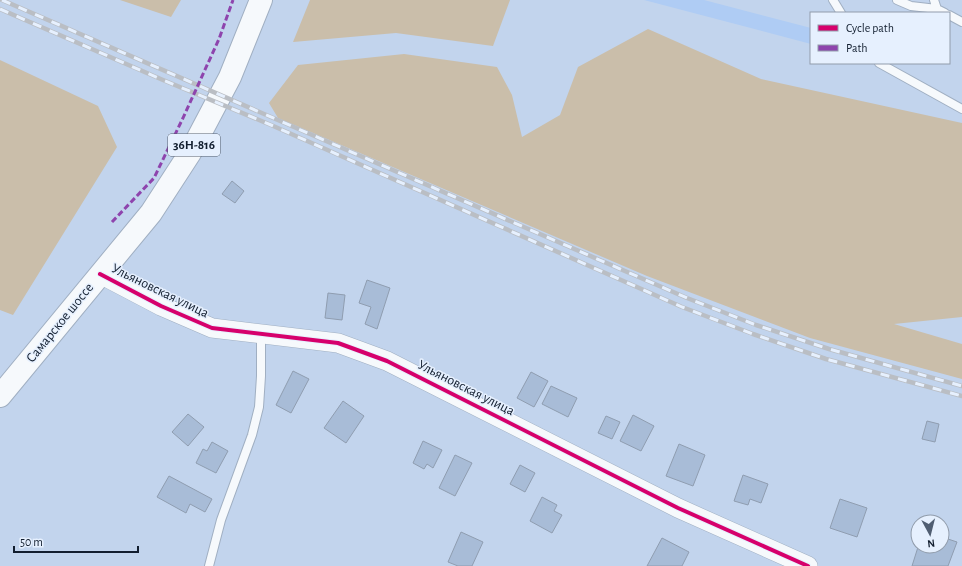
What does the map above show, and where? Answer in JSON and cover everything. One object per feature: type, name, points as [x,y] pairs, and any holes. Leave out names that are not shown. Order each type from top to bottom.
[{"type":"main road","name":"Самарское шоссе","points":[[0,396],[151,213],[190,153],[230,77],[261,0]]},
{"type":"street","name":"Ульяновская улица","points":[[100,274],[161,306],[212,328],[338,343],[387,361],[678,508],[808,566]]},
{"type":"lane","points":[[833,0],[840,12]]},
{"type":"lane","points":[[897,0],[911,6],[937,9],[943,12]]},
{"type":"lane","points":[[934,0],[937,9]]},
{"type":"lane","points":[[950,16],[962,22]]},
{"type":"lane","points":[[881,64],[962,109]]},
{"type":"lane","points":[[209,566],[221,520],[252,435],[259,407],[261,334]]},
{"type":"shaded area","points":[[120,0],[181,0],[171,17]]},
{"type":"shaded area","points":[[310,0],[510,0],[493,46],[396,33],[293,42]]},
{"type":"shaded area","points":[[644,0],[704,0],[810,28],[810,44]]},
{"type":"shaded area","points":[[648,29],[761,79],[962,123],[962,317],[894,324],[962,344],[962,379],[810,338],[647,276],[278,118],[269,103],[298,65],[404,54],[497,67],[512,95],[522,137],[560,115],[578,67]]},
{"type":"shaded area","points":[[0,60],[98,106],[117,147],[13,315],[0,310]]},
{"type":"building","points":[[232,181],[244,191],[235,203],[222,194]]},
{"type":"building","points":[[367,280],[390,288],[377,329],[365,324],[371,307],[359,303]]},
{"type":"building","points":[[328,293],[345,295],[342,320],[325,318]]},
{"type":"building","points":[[293,371],[309,379],[291,413],[276,405]]},
{"type":"building","points":[[531,372],[548,381],[534,407],[517,398]]},
{"type":"building","points":[[551,386],[577,398],[568,417],[542,404]]},
{"type":"building","points":[[343,401],[364,416],[346,443],[324,428]]},
{"type":"building","points":[[188,414],[204,427],[188,446],[172,432]]},
{"type":"building","points":[[633,415],[654,426],[641,451],[620,441]]},
{"type":"building","points":[[606,416],[620,422],[612,439],[598,433]]},
{"type":"building","points":[[927,421],[939,424],[935,442],[922,439]]},
{"type":"building","points":[[423,441],[442,450],[433,468],[427,464],[424,469],[413,463]]},
{"type":"building","points":[[212,442],[228,451],[216,473],[196,463],[203,449],[207,451]]},
{"type":"building","points":[[679,444],[705,455],[693,486],[666,476]]},
{"type":"building","points":[[455,455],[472,463],[455,496],[439,488]]},
{"type":"building","points":[[520,465],[535,473],[525,492],[510,484]]},
{"type":"building","points":[[743,475],[768,484],[761,503],[750,499],[748,505],[734,501]]},
{"type":"building","points":[[169,476],[212,499],[205,512],[190,504],[186,513],[157,497]]},
{"type":"building","points":[[542,497],[557,505],[554,511],[562,515],[552,533],[530,521]]},
{"type":"building","points":[[840,499],[867,508],[857,537],[830,528]]},
{"type":"building","points":[[461,532],[483,542],[472,566],[458,566],[448,562]]},
{"type":"building","points":[[662,538],[689,552],[682,566],[647,566]]},
{"type":"building","points":[[950,540],[957,542],[948,566],[912,566],[916,554],[950,554]]},
{"type":"railway","points":[[2,0],[687,298],[756,325],[829,349],[962,386]]},
{"type":"railway","points":[[0,9],[271,125],[682,307],[753,334],[826,359],[962,396]]},
{"type":"marked path","points":[[112,222],[154,178],[219,39],[233,0]]},
{"type":"cycle path","points":[[100,274],[161,306],[212,328],[338,343],[387,361],[678,508],[808,566]]}]
